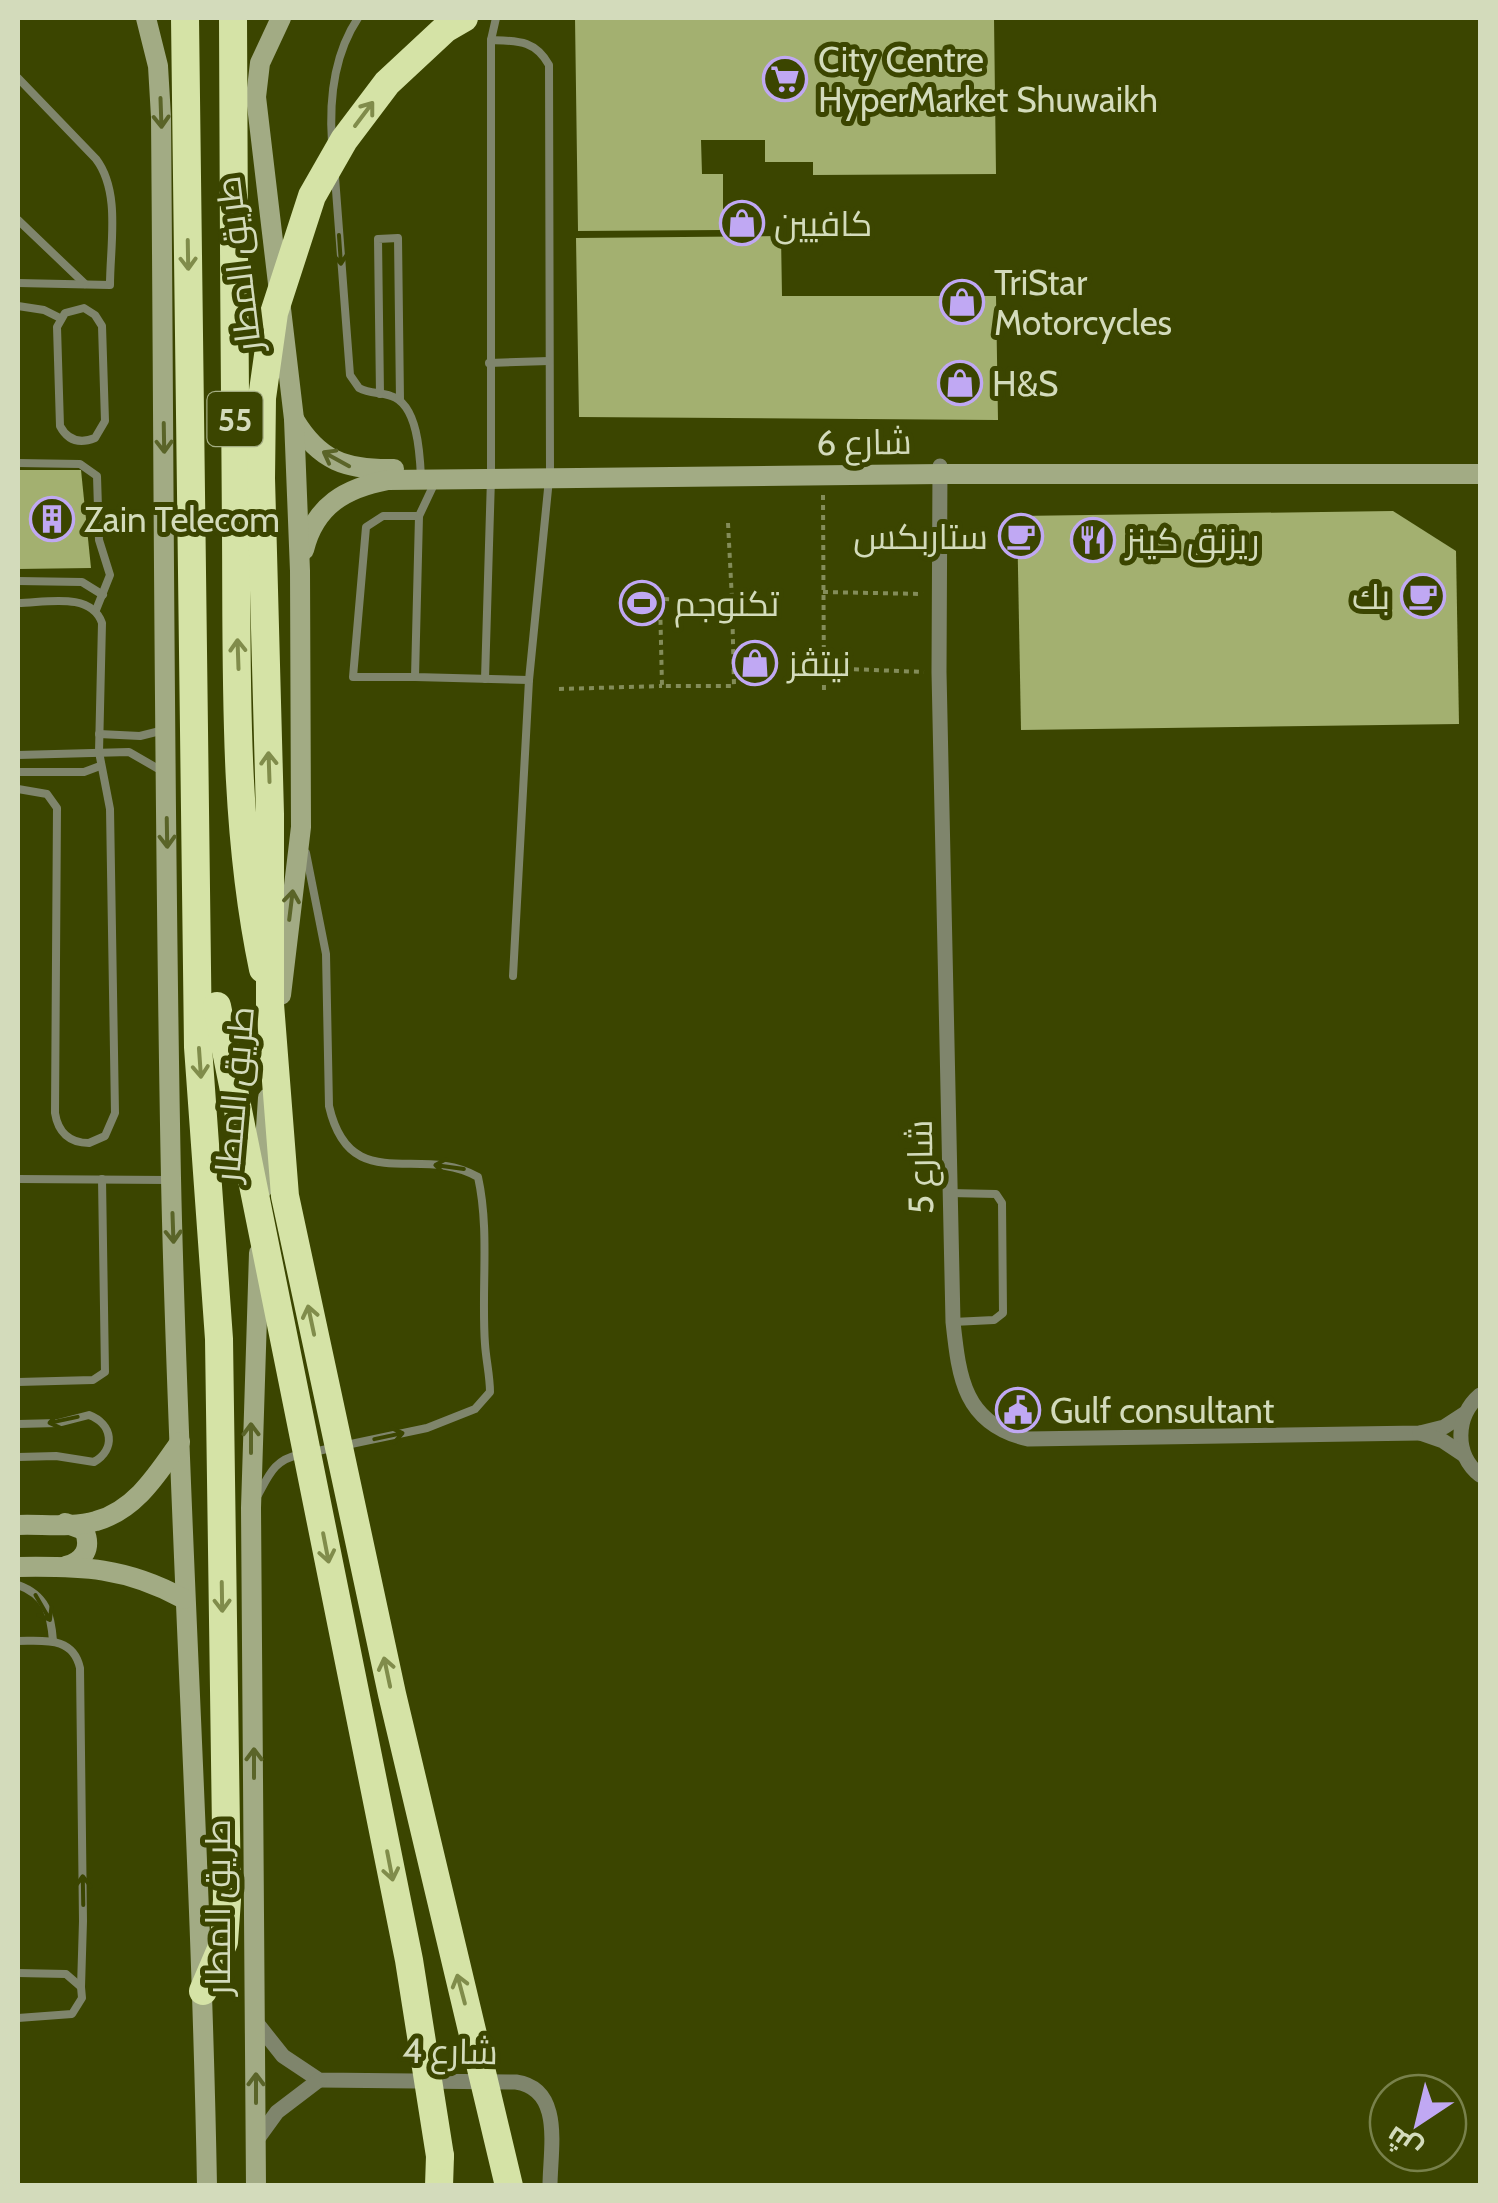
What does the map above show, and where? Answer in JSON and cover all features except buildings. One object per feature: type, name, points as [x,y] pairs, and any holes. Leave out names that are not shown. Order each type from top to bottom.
[{"type":"highway","name":"طريق المطار","points":[[184,18],[196,825]]},
{"type":"highway","name":"طريق المطار","points":[[233,18],[236,576],[242,802],[251,911],[270,1004]]},
{"type":"highway","points":[[464,18],[445,30],[387,83],[344,140],[312,196],[274,312],[262,398],[261,478],[270,814],[270,1004],[285,1196],[396,1713],[509,2186]]},
{"type":"highway","points":[[196,825],[217,1006],[409,1960],[440,2156],[439,2186]]},
{"type":"highway","points":[[196,825],[198,1047],[219,1339],[227,1900],[224,1942],[203,1991]]},
{"type":"main road","name":"طريق المطار","points":[[146,18],[158,66],[161,118],[171,1180],[207,2186]]},
{"type":"main road","name":"طريق المطار","points":[[256,2186],[252,1419],[265,1126],[301,827],[300,572],[294,419],[256,97],[260,63],[282,18]]},
{"type":"main road","name":"شارع 6","points":[[294,419],[310,442],[345,466],[426,476]]},
{"type":"main road","name":"شارع 6","points":[[1007,470],[1480,463]]},
{"type":"main road","name":"شارع 6","points":[[300,572],[306,542],[329,503],[359,486],[388,480],[490,474],[822,475],[940,470]]},
{"type":"main road","name":"شارع 6","points":[[549,474],[940,470],[1480,474]]},
{"type":"main road","points":[[18,1525],[93,1522],[126,1507],[156,1476],[180,1442]]},
{"type":"main road","points":[[65,1523],[84,1530],[88,1544],[82,1558],[66,1566]]},
{"type":"main road","points":[[18,1567],[108,1569],[140,1577],[184,1599]]},
{"type":"street","name":"شارع 5","points":[[940,470],[939,672],[953,1322],[959,1372],[971,1403],[998,1429],[1028,1439],[1420,1433],[1444,1427],[1464,1414]]},
{"type":"street","points":[[1480,1395],[1464,1414],[1460,1434],[1464,1455],[1480,1476]]},
{"type":"street","name":"شارع 5","points":[[1420,1433],[1443,1441],[1464,1455]]},
{"type":"street","points":[[256,2022],[283,2056],[319,2080],[290,2100],[256,2141]]},
{"type":"street","name":"شارع 4","points":[[319,2080],[516,2082],[534,2087],[546,2099],[550,2114],[550,2186]]},
{"type":"lane","points":[[358,18],[340,57],[330,116],[350,375],[359,388],[400,400]]},
{"type":"lane","points":[[484,679],[490,474],[491,40],[496,18]]},
{"type":"lane","points":[[491,40],[530,43],[542,52],[549,65],[549,474],[529,680],[513,976]]},
{"type":"lane","points":[[18,78],[108,174],[111,190],[110,285],[18,283]]},
{"type":"lane","points":[[18,220],[85,284]]},
{"type":"lane","points":[[380,394],[378,240],[398,238],[400,400],[410,416],[426,476],[420,516],[415,677]]},
{"type":"lane","points":[[18,306],[44,310],[60,318]]},
{"type":"lane","points":[[84,308],[96,314],[102,326],[104,421],[100,434],[88,441],[68,438],[60,426],[60,318],[70,310],[84,308]]},
{"type":"lane","points":[[489,363],[549,361]]},
{"type":"lane","points":[[18,463],[80,464],[98,476],[99,540],[110,576],[96,610]]},
{"type":"lane","points":[[420,516],[383,516],[366,528],[352,677],[529,680]]},
{"type":"lane","points":[[18,581],[82,582],[103,595]]},
{"type":"lane","points":[[18,603],[80,602],[96,610],[102,622],[99,752],[110,808],[115,1113],[110,1129],[89,1142],[65,1136],[55,1112],[57,808],[46,794],[18,789]]},
{"type":"lane","points":[[99,734],[140,736],[166,728]]},
{"type":"lane","points":[[18,754],[129,752],[146,759],[167,776]]},
{"type":"lane","points":[[18,772],[84,772],[100,766]]},
{"type":"lane","points":[[251,1508],[274,1466],[284,1458],[428,1428],[474,1409],[490,1392],[478,1176],[448,1165],[373,1163],[350,1151],[334,1130],[329,1106],[326,954],[301,827]]},
{"type":"lane","points":[[18,1179],[171,1180]]},
{"type":"lane","points":[[18,1382],[93,1380],[105,1372],[102,1179]]},
{"type":"lane","points":[[950,1194],[996,1194],[1002,1203],[1002,1313],[994,1320],[953,1322]]},
{"type":"lane","points":[[18,1424],[58,1423],[90,1415],[104,1422],[110,1437],[106,1452],[94,1462],[18,1457]]},
{"type":"lane","points":[[18,1585],[34,1593],[48,1608],[53,1642]]},
{"type":"lane","points":[[18,1641],[53,1642],[74,1650],[80,1668],[83,1922],[82,1998],[72,2014],[18,2018]]},
{"type":"lane","points":[[18,1974],[66,1974],[80,1988]]},
{"type":"path","points":[[822,475],[824,694]]},
{"type":"path","points":[[559,688],[734,686],[728,523]]},
{"type":"path","points":[[823,592],[940,594]]},
{"type":"path","points":[[662,686],[660,599],[732,600]]},
{"type":"path","points":[[824,668],[939,672]]},
{"type":"place","name":"City Centre HyperMarket Shuwaikh","points":[[785,79]]},
{"type":"place","name":"كافيين","points":[[742,223]]},
{"type":"place","name":"TriStar Motorcycles","points":[[962,302]]},
{"type":"place","name":"H&S","points":[[960,383]]},
{"type":"place","name":"Zain Telecom","points":[[52,519]]},
{"type":"place","name":"ستاربكس","points":[[1021,536]]},
{"type":"place","name":"ريزنق كينز","points":[[1093,540]]},
{"type":"place","name":"بك","points":[[1423,596]]},
{"type":"place","name":"تكنوجم","points":[[642,603]]},
{"type":"place","name":"نيتڤز","points":[[755,663]]},
{"type":"place","name":"Gulf consultant","points":[[1018,1410]]}]
